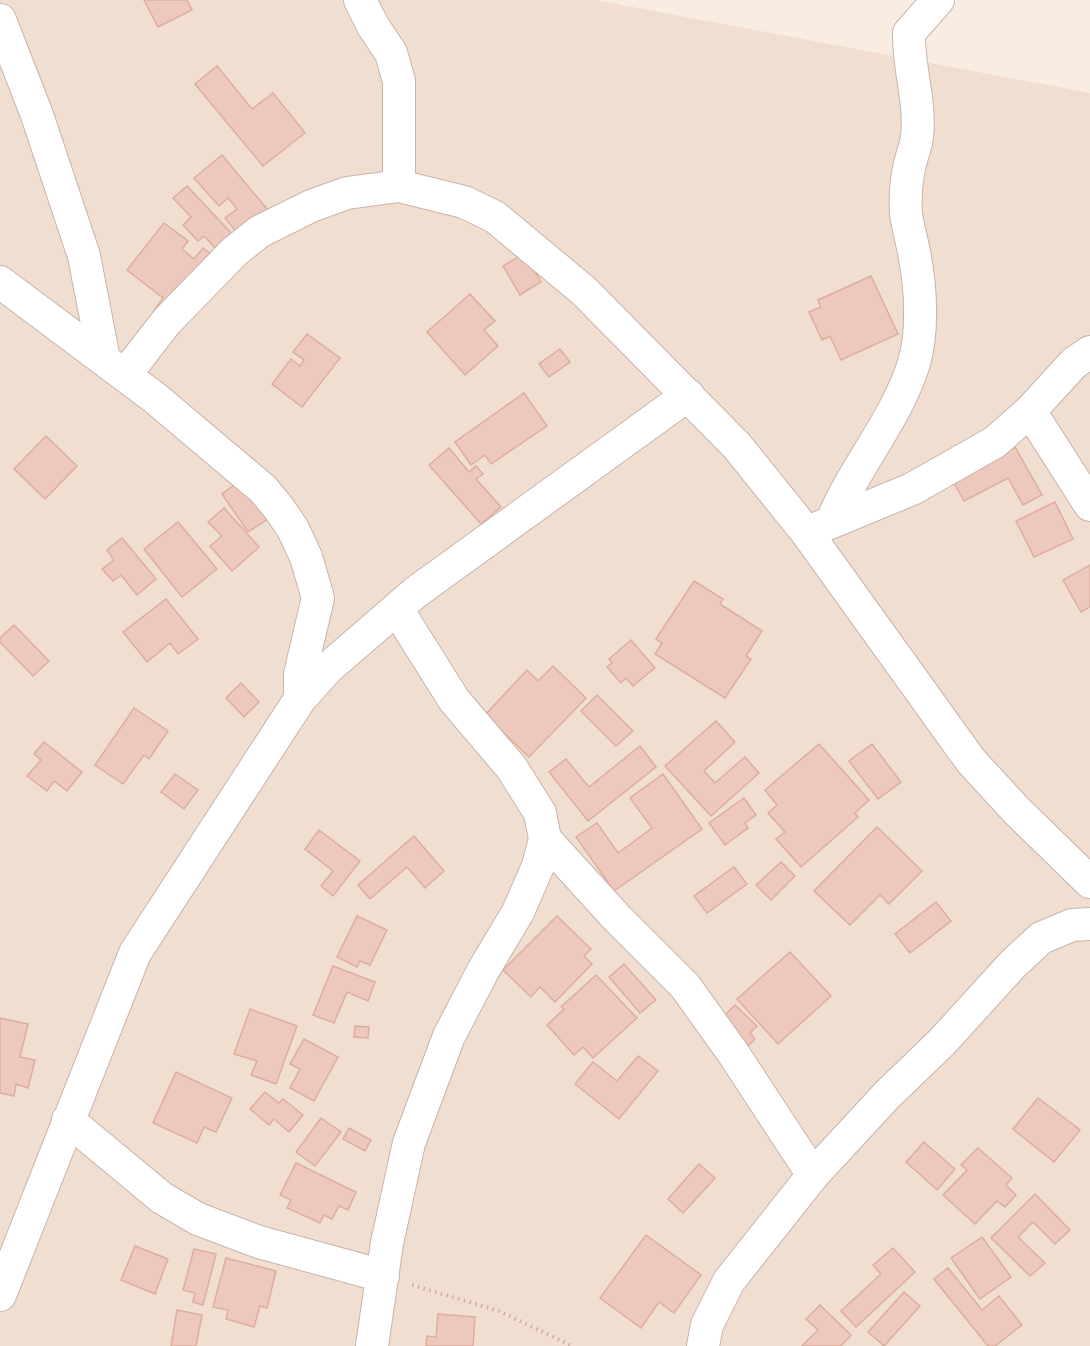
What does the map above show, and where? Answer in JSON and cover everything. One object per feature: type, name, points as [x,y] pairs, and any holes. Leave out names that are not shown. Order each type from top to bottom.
[{"type":"street","points":[[360,0],[373,26],[391,53],[399,81],[399,186]]},
{"type":"street","points":[[819,527],[880,436],[894,411],[914,362],[919,323],[919,288],[906,213],[906,185],[917,138],[917,113],[909,33],[938,0]]},
{"type":"street","points":[[0,20],[37,115],[84,256],[115,367]]},
{"type":"street","points":[[115,367],[167,321],[234,252],[259,232],[311,206],[347,193],[399,186],[464,202],[495,217],[584,291],[819,527],[970,761],[1016,810],[1090,882]]},
{"type":"street","points":[[0,282],[155,398],[263,489],[292,529],[306,557],[318,598],[300,674],[300,699]]},
{"type":"street","points":[[819,527],[912,489],[995,442],[1030,411],[1061,376],[1090,352]]},
{"type":"street","points":[[0,1295],[135,953],[300,699],[327,669],[416,592],[635,436],[688,395]]},
{"type":"street","points":[[1030,411],[1090,505]]},
{"type":"street","points":[[372,1346],[387,1243],[409,1143],[445,1047],[484,969],[518,912],[538,866],[545,839],[540,813],[511,767],[454,700],[397,609]]},
{"type":"street","points":[[545,839],[617,918],[685,986],[733,1053],[813,1175]]},
{"type":"street","points":[[703,1346],[707,1325],[729,1281],[813,1175],[887,1095],[942,1042],[1013,964],[1041,938],[1072,925],[1090,924]]},
{"type":"street","points":[[68,1120],[162,1198],[198,1219],[259,1242],[383,1276]]},
{"type":"path","points":[[383,1276],[499,1311],[572,1346]]},
{"type":"shaded area","points":[[0,0],[596,0],[1090,93],[1090,1346],[0,1346]]},
{"type":"building","points":[[144,0],[187,0],[192,10],[158,27]]},
{"type":"building","points":[[217,66],[252,109],[273,93],[305,133],[263,166],[195,84]]},
{"type":"building","points":[[222,155],[267,209],[238,234],[225,218],[237,209],[228,198],[219,206],[194,178]]},
{"type":"building","points":[[187,186],[234,236],[218,251],[204,236],[198,241],[183,225],[191,217],[173,198]]},
{"type":"building","points":[[164,223],[188,241],[182,249],[194,259],[203,248],[221,262],[172,323],[155,309],[163,298],[127,270]]},
{"type":"building","points":[[525,253],[541,282],[520,295],[503,266]]},
{"type":"building","points":[[871,276],[898,334],[841,360],[830,336],[822,340],[809,312],[821,307],[818,300]]},
{"type":"building","points":[[470,294],[495,321],[484,330],[498,346],[465,375],[427,332]]},
{"type":"building","points":[[307,334],[340,358],[302,407],[272,384],[291,359],[300,366],[304,360],[293,352]]},
{"type":"building","points":[[560,349],[570,362],[549,377],[539,364]]},
{"type":"building","points":[[524,393],[547,426],[491,464],[485,455],[471,465],[455,442]]},
{"type":"building","points":[[46,436],[77,466],[45,499],[14,469]]},
{"type":"building","points":[[1015,447],[1042,495],[1023,505],[1008,478],[964,501],[953,481]]},
{"type":"building","points":[[449,448],[469,472],[476,466],[483,474],[476,479],[501,507],[481,524],[429,465]]},
{"type":"building","points":[[241,480],[268,519],[248,532],[222,494]]},
{"type":"building","points":[[1055,502],[1073,539],[1034,557],[1016,521]]},
{"type":"building","points":[[224,508],[259,547],[232,571],[210,546],[222,536],[208,522]]},
{"type":"building","points":[[178,522],[217,569],[182,597],[144,549]]},
{"type":"building","points":[[122,538],[156,579],[137,595],[121,575],[113,581],[102,569],[114,560],[107,550]]},
{"type":"building","points":[[1090,565],[1090,607],[1081,612],[1063,580]]},
{"type":"building","points":[[694,581],[723,599],[720,604],[762,631],[746,656],[751,659],[725,698],[655,654],[662,643],[656,639]]},
{"type":"building","points":[[166,599],[198,639],[178,654],[170,643],[147,662],[123,632]]},
{"type":"building","points":[[14,625],[49,661],[33,676],[0,642],[0,638]]},
{"type":"building","points":[[631,640],[655,668],[633,686],[626,678],[621,683],[607,667],[612,663],[609,659]]},
{"type":"building","points":[[553,666],[586,698],[529,757],[485,715],[527,670],[538,681]]},
{"type":"building","points":[[241,683],[259,702],[244,717],[226,698]]},
{"type":"building","points":[[597,695],[633,731],[616,746],[581,711]]},
{"type":"building","points":[[134,708],[168,731],[149,759],[144,755],[123,784],[95,765]]},
{"type":"building","points":[[716,721],[735,742],[704,771],[715,783],[745,757],[759,773],[711,816],[665,766]]},
{"type":"building","points":[[44,742],[82,772],[67,791],[54,781],[47,791],[27,776],[41,760],[34,754]]},
{"type":"building","points":[[819,744],[869,800],[855,813],[858,817],[801,867],[776,839],[785,832],[768,813],[777,805],[765,790]]},
{"type":"building","points":[[872,744],[901,782],[878,799],[849,761]]},
{"type":"building","points":[[640,746],[656,767],[588,821],[549,772],[566,759],[589,787]]},
{"type":"building","points":[[175,774],[198,790],[184,809],[161,792]]},
{"type":"building","points":[[663,774],[702,829],[614,891],[576,837],[597,823],[618,853],[652,828],[630,798]]},
{"type":"building","points":[[744,798],[756,815],[745,823],[748,828],[725,845],[709,823]]},
{"type":"building","points":[[877,827],[922,871],[889,904],[880,895],[850,925],[814,891]]},
{"type":"building","points":[[319,830],[360,861],[333,896],[321,886],[333,871],[305,849]]},
{"type":"building","points":[[414,836],[444,871],[425,888],[407,867],[370,899],[358,885]]},
{"type":"building","points":[[781,862],[795,876],[771,900],[756,885]]},
{"type":"building","points":[[734,867],[747,884],[707,913],[694,896]]},
{"type":"building","points":[[936,902],[951,921],[910,953],[895,934]]},
{"type":"building","points":[[357,916],[387,930],[370,965],[360,961],[357,967],[337,957]]},
{"type":"building","points":[[557,916],[591,949],[584,956],[592,964],[555,1002],[540,987],[531,997],[503,970]]},
{"type":"building","points":[[790,952],[831,996],[778,1044],[737,999]]},
{"type":"building","points":[[624,964],[656,1000],[640,1013],[609,977]]},
{"type":"building","points":[[333,966],[375,982],[368,1001],[347,992],[334,1023],[313,1015]]},
{"type":"building","points":[[596,975],[637,1018],[593,1058],[583,1047],[574,1055],[547,1025],[564,1009],[561,1007]]},
{"type":"building","points":[[735,1005],[757,1026],[750,1033],[755,1039],[748,1046],[721,1019]]},
{"type":"building","points":[[250,1009],[297,1026],[276,1084],[251,1075],[257,1061],[234,1054]]},
{"type":"building","points":[[0,1018],[28,1024],[20,1057],[35,1060],[28,1088],[16,1084],[14,1096],[0,1093]]},
{"type":"building","points":[[355,1026],[369,1027],[368,1038],[354,1037]]},
{"type":"building","points":[[304,1039],[338,1057],[314,1101],[290,1088],[300,1069],[290,1064]]},
{"type":"building","points":[[638,1056],[658,1071],[619,1119],[575,1084],[593,1062],[617,1081]]},
{"type":"building","points":[[176,1072],[232,1098],[216,1132],[204,1127],[197,1143],[153,1123]]},
{"type":"building","points":[[265,1092],[279,1103],[283,1099],[303,1115],[289,1132],[274,1119],[269,1125],[250,1109]]},
{"type":"building","points":[[1038,1098],[1080,1130],[1054,1162],[1013,1129]]},
{"type":"building","points":[[321,1118],[341,1132],[315,1166],[296,1152]]},
{"type":"building","points":[[349,1128],[371,1140],[365,1151],[343,1139]]},
{"type":"building","points":[[924,1142],[955,1169],[937,1190],[906,1162]]},
{"type":"building","points":[[978,1148],[1012,1178],[1006,1185],[1016,1195],[1005,1207],[997,1201],[975,1224],[943,1195],[967,1170],[961,1165]]},
{"type":"building","points":[[296,1163],[356,1192],[348,1210],[339,1206],[332,1219],[324,1215],[320,1223],[287,1208],[291,1200],[280,1195]]},
{"type":"building","points":[[699,1164],[715,1178],[683,1213],[668,1199]]},
{"type":"building","points":[[1035,1194],[1070,1230],[1055,1244],[1033,1222],[1018,1237],[1045,1263],[1030,1276],[991,1238]]},
{"type":"building","points":[[646,1235],[701,1275],[674,1313],[659,1302],[641,1328],[600,1298]]},
{"type":"building","points":[[982,1237],[1011,1277],[980,1299],[951,1258]]},
{"type":"building","points":[[135,1246],[168,1259],[155,1294],[121,1280]]},
{"type":"building","points":[[893,1248],[915,1272],[856,1327],[841,1311],[881,1274],[873,1265]]},
{"type":"building","points":[[194,1249],[216,1254],[203,1305],[193,1302],[195,1293],[183,1290]]},
{"type":"building","points":[[226,1258],[276,1271],[267,1308],[260,1306],[254,1327],[226,1319],[228,1310],[213,1307]]},
{"type":"building","points":[[948,1268],[982,1310],[999,1296],[1022,1325],[995,1346],[988,1346],[934,1279]]},
{"type":"building","points":[[904,1292],[920,1306],[884,1346],[868,1332]]},
{"type":"building","points":[[820,1305],[851,1335],[841,1346],[802,1346],[818,1330],[806,1319]]},
{"type":"building","points":[[177,1310],[202,1315],[196,1346],[171,1346]]},
{"type":"building","points":[[438,1314],[475,1317],[473,1346],[426,1346],[427,1336],[436,1337]]}]
